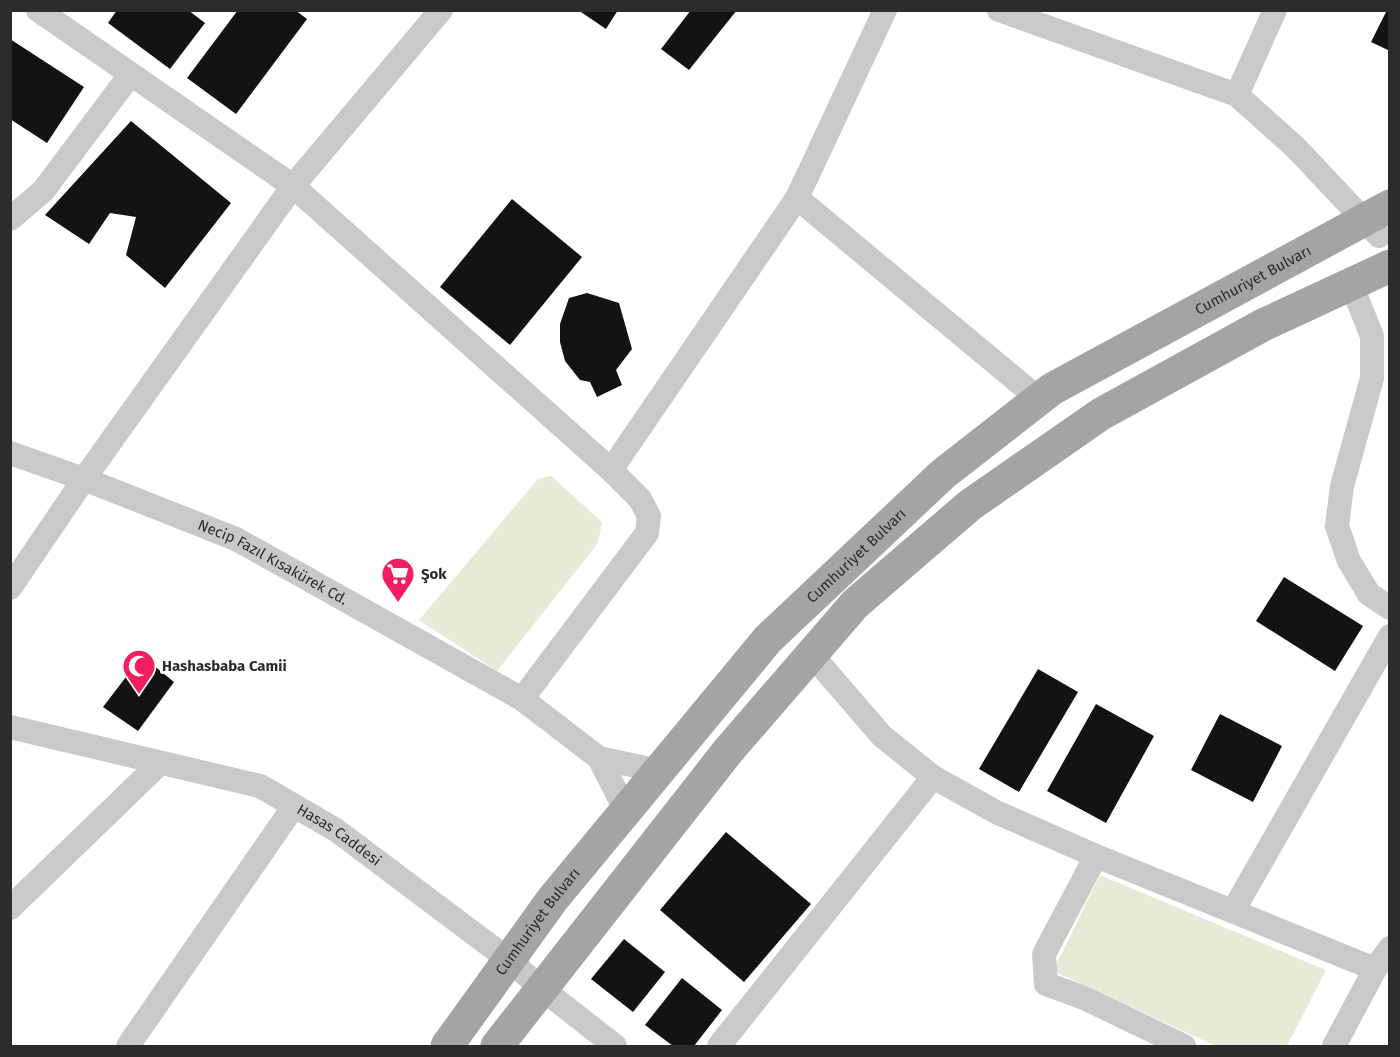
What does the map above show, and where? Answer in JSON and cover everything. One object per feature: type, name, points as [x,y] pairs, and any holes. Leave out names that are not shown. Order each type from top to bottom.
[{"type":"main road","points":[[497,1047],[728,751],[855,604],[970,505],[1092,420],[1263,325],[1351,284],[1383,232]]},
{"type":"main road","name":"Cumhuriyet Bulvarı","points":[[447,1047],[552,900],[768,639],[943,474],[1052,388],[1383,232]]},
{"type":"main road","points":[[659,771],[675,770],[684,776],[689,785],[690,799]]},
{"type":"main road","points":[[626,811],[626,820],[630,829],[641,834],[663,833]]},
{"type":"street","points":[[38,10],[293,186],[611,470],[640,499],[649,516],[647,533],[522,699]]},
{"type":"street","points":[[10,588],[84,479],[293,186],[441,10]]},
{"type":"street","points":[[611,470],[796,198],[885,10]]},
{"type":"street","points":[[1237,96],[1275,10]]},
{"type":"street","points":[[1001,11],[1237,96],[1296,148],[1383,232]]},
{"type":"street","points":[[10,219],[43,190],[130,75]]},
{"type":"street","points":[[796,198],[1039,399]]},
{"type":"street","points":[[1351,284],[1372,336],[1372,378],[1342,486],[1337,526],[1349,561],[1369,594],[1389,608]]},
{"type":"street","name":"Necip Fazıl Kısakürek Cd.","points":[[10,453],[84,479],[236,539],[522,699],[599,758]]},
{"type":"street","points":[[1233,911],[1389,636]]},
{"type":"street","points":[[812,655],[882,736],[933,777],[996,812],[1096,856],[1375,969]]},
{"type":"street","name":"Hasas Caddesi","points":[[10,727],[260,786],[336,830],[509,960],[615,1047]]},
{"type":"street","points":[[599,758],[659,771]]},
{"type":"street","points":[[599,758],[626,811]]},
{"type":"street","points":[[10,908],[160,763]]},
{"type":"street","points":[[719,1047],[933,777]]},
{"type":"street","points":[[128,1047],[294,806]]},
{"type":"street","points":[[1096,856],[1044,954],[1046,984],[1084,998],[1182,1046]]},
{"type":"street","points":[[1334,1047],[1375,969],[1389,948]]},
{"type":"green space","points":[[551,476],[602,522],[598,543],[497,671],[419,620],[538,479]]},
{"type":"green space","points":[[1100,875],[1326,970],[1287,1046],[1216,1046],[1053,971]]},
{"type":"building","points":[[117,10],[188,10],[205,23],[170,69],[108,23]]},
{"type":"building","points":[[238,10],[295,10],[307,19],[236,114],[187,78]]},
{"type":"building","points":[[578,10],[618,10],[606,29]]},
{"type":"building","points":[[691,10],[737,10],[689,70],[661,49]]},
{"type":"building","points":[[1387,10],[1390,10],[1390,51],[1371,42]]},
{"type":"building","points":[[10,39],[84,87],[47,143],[10,119]]},
{"type":"building","points":[[131,121],[231,203],[165,288],[126,255],[136,217],[110,213],[89,244],[45,215]]},
{"type":"building","points":[[512,199],[582,257],[510,345],[440,287]]},
{"type":"building","points":[[587,293],[619,303],[632,349],[616,370],[622,385],[597,397],[590,382],[580,380],[565,361],[560,342],[560,324],[569,298]]},
{"type":"building","points":[[1284,577],[1363,626],[1335,671],[1256,621]]},
{"type":"building","name":"Hashasbaba Camii","points":[[142,656],[174,682],[138,731],[103,707]]},
{"type":"building","points":[[1038,669],[1078,692],[1019,792],[979,769]]},
{"type":"building","points":[[1096,704],[1154,736],[1106,823],[1047,791]]},
{"type":"building","points":[[1220,714],[1282,746],[1253,802],[1191,770]]},
{"type":"building","points":[[726,832],[811,904],[744,982],[660,910]]},
{"type":"building","points":[[624,939],[665,972],[633,1012],[591,979]]},
{"type":"building","points":[[682,978],[722,1010],[694,1046],[673,1046],[645,1025]]},
{"type":"place","name":"Şok","points":[[398,603]]},
{"type":"place","name":"Hashasbaba Camii","points":[[139,695]]}]
